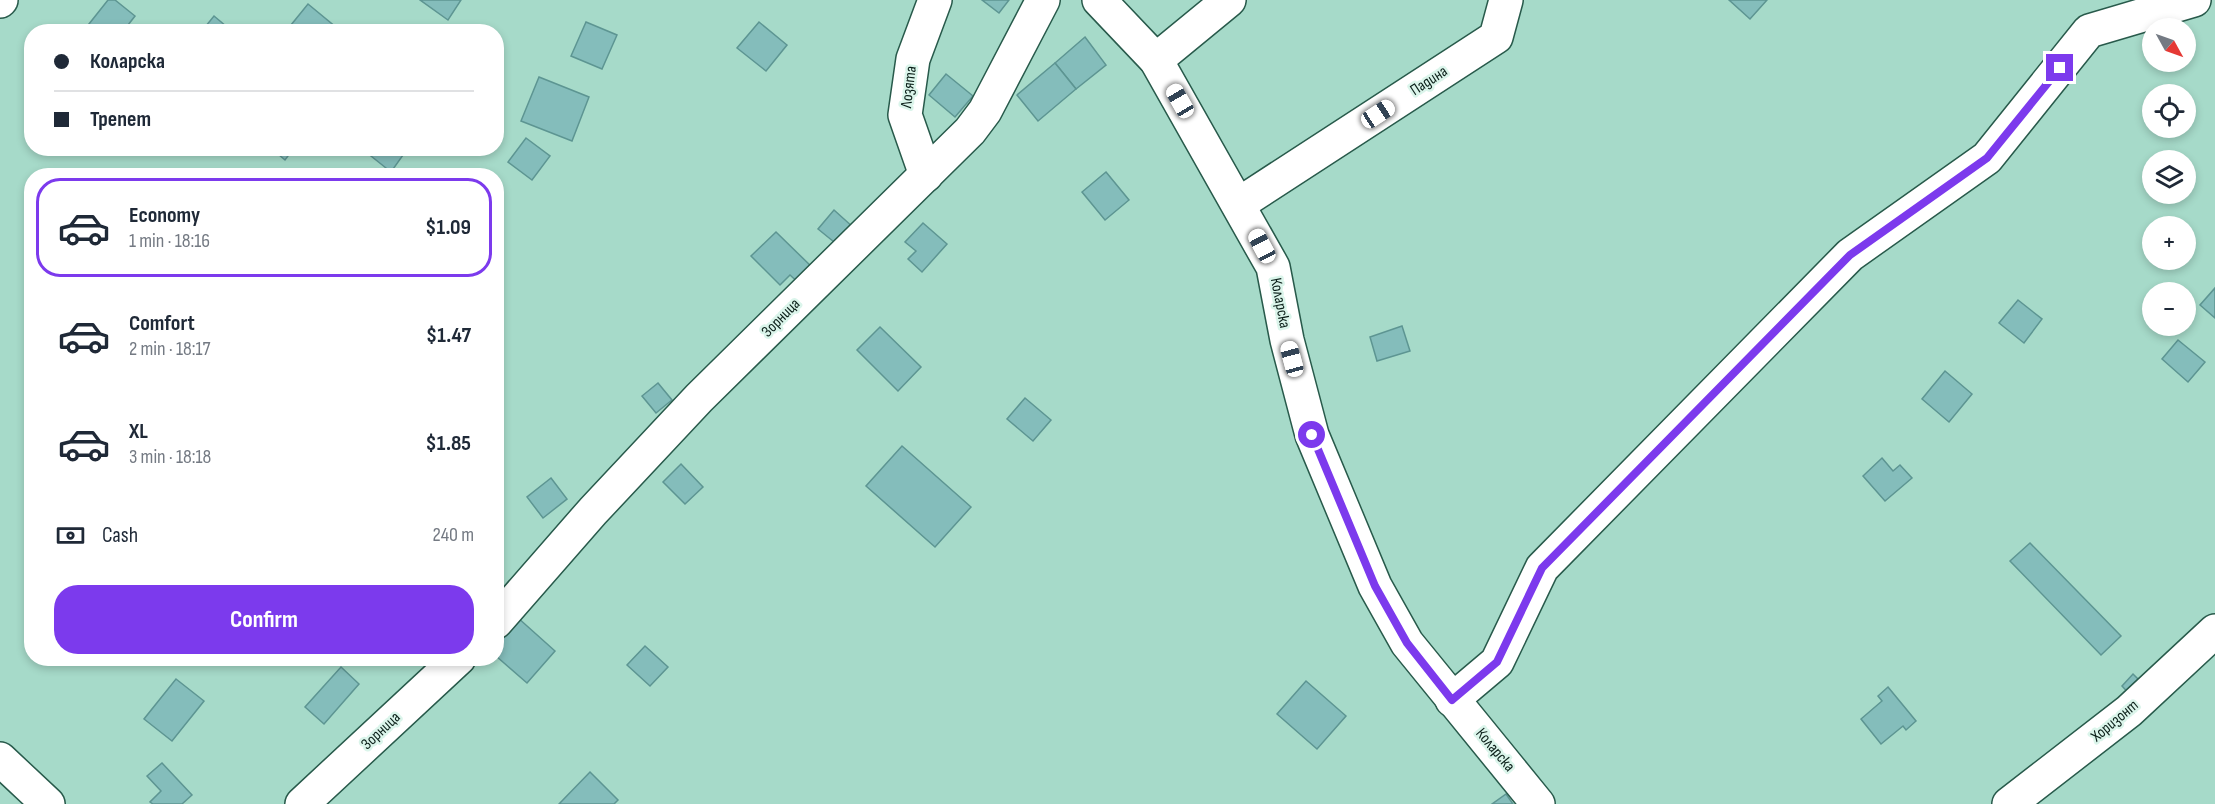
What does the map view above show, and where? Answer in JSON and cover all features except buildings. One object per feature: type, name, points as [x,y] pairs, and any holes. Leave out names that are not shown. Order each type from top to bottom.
[{"type":"street","name":"Лозята","points":[[926,175],[905,115],[913,59],[935,0]]},
{"type":"street","name":"Зорница","points":[[504,613],[593,511],[691,407],[970,131],[985,111],[1043,0]]},
{"type":"street","name":"Коларска","points":[[1099,0],[1156,60],[1273,267],[1287,340],[1312,435],[1375,586],[1407,643],[1539,804]]},
{"type":"street","points":[[1156,60],[1229,0]]},
{"type":"street","name":"Падина","points":[[1239,204],[1496,37],[1506,0]]},
{"type":"street","points":[[1452,700],[1497,662],[1542,568],[1850,255],[1987,158],[2089,31],[2194,0]]},
{"type":"street","name":"Хоризонт","points":[[2009,804],[2129,711],[2215,631]]},
{"type":"street","name":"Зорница","points":[[302,804],[450,666]]},
{"type":"street","points":[[0,759],[48,804]]},
{"type":"route","points":[[1312,435],[1375,586],[1407,643],[1452,700],[1497,662],[1542,568],[1850,255],[1987,158],[2060,68]]}]
